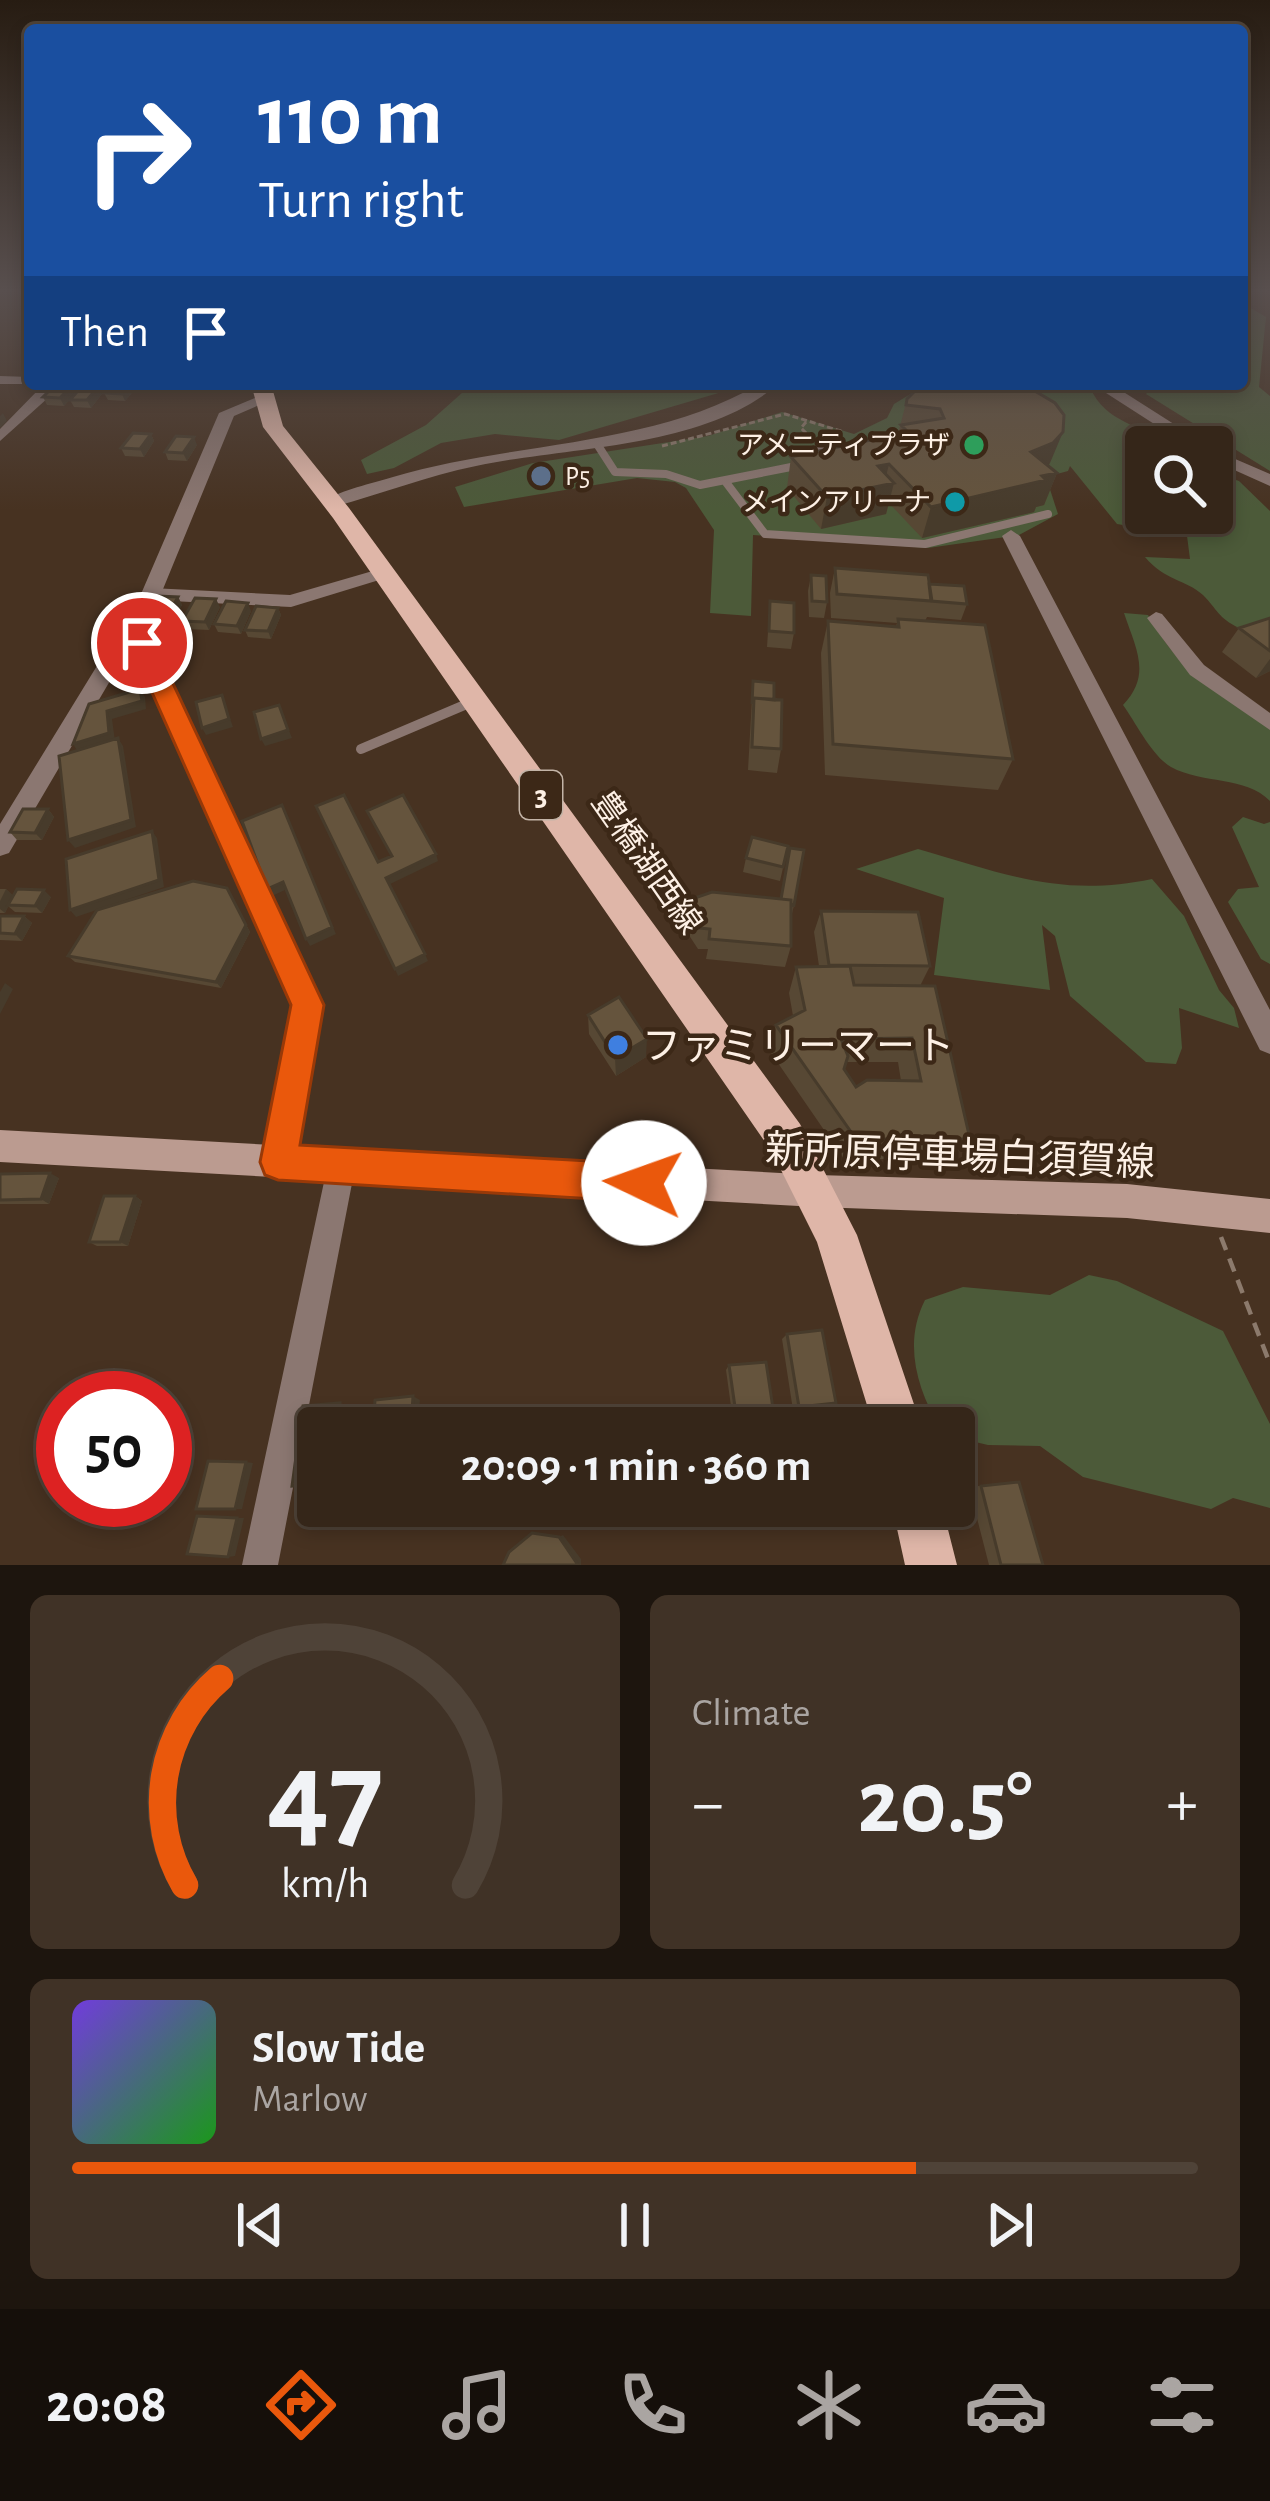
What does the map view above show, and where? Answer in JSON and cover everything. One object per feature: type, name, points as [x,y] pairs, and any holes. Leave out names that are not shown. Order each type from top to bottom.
[{"type":"main road","name":"豊橋湖西線","points":[[262,392],[273,427],[333,502],[786,1138],[817,1191],[893,1407]]},
{"type":"main road","name":"新所原停車場白須賀線","points":[[0,1146],[341,1168],[1127,1201],[1270,1216]]},
{"type":"main road","points":[[922,1527],[931,1565]]},
{"type":"street","points":[[0,437],[48,390]]},
{"type":"street","points":[[333,502],[490,458],[596,442],[704,416],[758,390]]},
{"type":"street","points":[[1110,390],[1168,426]]},
{"type":"street","points":[[0,846],[151,594],[227,413],[262,392]]},
{"type":"street","points":[[1233,464],[1270,481]]},
{"type":"street","points":[[1007,531],[1267,1024]]},
{"type":"street","points":[[151,594],[291,601],[383,573]]},
{"type":"street","points":[[1156,618],[1197,670],[1270,723]]},
{"type":"street","points":[[127,636],[142,643],[149,654],[307,1005],[278,1162]]},
{"type":"street","points":[[260,1565],[341,1168]]},
{"type":"lane","points":[[596,442],[608,466],[620,473],[666,474],[700,485],[832,460],[847,454],[839,443],[823,445],[817,462]]},
{"type":"lane","points":[[725,481],[765,534],[925,544],[1007,531],[1048,514]]},
{"type":"lane","points":[[361,748],[474,701]]},
{"type":"path","points":[[659,447],[785,414],[848,434]]},
{"type":"path","points":[[807,421],[801,428],[814,444]]},
{"type":"path","points":[[1210,1209],[1270,1364]]},
{"type":"green space","points":[[1248,364],[1261,364],[1259,387],[1270,396],[1270,471],[1233,448],[1233,426],[1198,426],[1146,394],[1150,390],[1248,390]]},
{"type":"green space","points":[[465,390],[729,390],[559,440],[495,434],[441,443],[394,468],[367,474],[361,460],[426,425]]},
{"type":"green space","points":[[917,390],[1092,390],[1105,409],[1134,426],[1125,426],[1125,525],[1117,524],[1070,466],[1068,471],[1046,477],[1058,514],[1019,535],[928,548],[753,535],[751,616],[710,613],[714,530],[686,488],[675,482],[637,478],[464,507],[455,487],[533,463],[708,436],[782,412],[854,434],[887,418],[894,404]]},
{"type":"green space","points":[[1233,479],[1270,511],[1270,619],[1239,628],[1203,595],[1145,557],[1190,559],[1187,536],[1175,534],[1233,534]]},
{"type":"green space","points":[[1124,613],[1148,615],[1188,668],[1270,728],[1270,801],[1249,788],[1171,767],[1151,747],[1123,705],[1139,672]]},
{"type":"green space","points":[[1243,817],[1270,822],[1270,964],[1261,959],[1228,902],[1238,889],[1259,887],[1232,827]]},
{"type":"green space","points":[[918,849],[1061,884],[1152,879],[1184,916],[1219,990],[1234,1008],[1239,1028],[1179,1008],[1182,1048],[1176,1064],[1146,1062],[1070,996],[1055,936],[1042,925],[1050,990],[934,975],[944,898],[856,869]]},
{"type":"green space","points":[[1089,1275],[1117,1281],[1223,1331],[1270,1424],[1270,1508],[1233,1498],[1211,1509],[1083,1477],[1040,1446],[975,1442],[975,1407],[930,1407],[919,1382],[914,1349],[925,1300],[963,1287],[1050,1295]]},
{"type":"building","points":[[50,390],[67,390],[60,398],[43,397]]},
{"type":"building","points":[[79,390],[95,390],[87,400],[70,400]]},
{"type":"building","points":[[916,390],[1033,390],[1055,403],[1064,415],[1063,432],[1053,443],[1031,452],[1057,473],[1042,476],[1046,480],[931,507],[889,464],[878,466],[894,483],[827,497],[791,457],[908,432],[901,425],[944,418],[940,409],[906,405]]},
{"type":"building","points":[[133,433],[151,434],[140,449],[121,448]]},
{"type":"building","points":[[176,436],[194,437],[183,453],[165,452]]},
{"type":"building","points":[[835,568],[928,575],[932,601],[837,594]]},
{"type":"building","points":[[811,575],[826,576],[827,602],[812,601]]},
{"type":"building","points":[[929,584],[964,586],[967,604],[931,601]]},
{"type":"building","points":[[156,596],[178,597],[165,620],[142,619]]},
{"type":"building","points":[[195,598],[216,599],[205,622],[182,621]]},
{"type":"building","points":[[226,601],[248,603],[237,626],[214,624]]},
{"type":"building","points":[[770,601],[794,603],[794,633],[769,631]]},
{"type":"building","points":[[256,606],[278,608],[268,631],[245,630]]},
{"type":"building","points":[[1270,618],[1270,651],[1239,628]]},
{"type":"building","points":[[898,619],[985,625],[1013,759],[833,744],[828,621],[899,627]]},
{"type":"building","points":[[753,681],[774,683],[774,700],[754,698],[752,704]]},
{"type":"building","points":[[140,689],[142,701],[107,711],[109,733],[73,744],[89,704]]},
{"type":"building","points":[[222,695],[229,719],[202,728],[196,702]]},
{"type":"building","points":[[754,698],[782,700],[781,749],[752,747]]},
{"type":"building","points":[[279,705],[288,730],[261,739],[254,712]]},
{"type":"building","points":[[118,738],[131,820],[68,840],[59,756]]},
{"type":"building","points":[[344,795],[378,862],[392,856],[367,811],[403,795],[436,854],[386,878],[425,954],[395,969],[316,806]]},
{"type":"building","points":[[282,805],[332,927],[306,939],[283,882],[267,889],[242,821]]},
{"type":"building","points":[[23,809],[48,809],[35,833],[10,832]]},
{"type":"building","points":[[152,831],[159,880],[70,910],[66,859]]},
{"type":"building","points":[[752,837],[788,846],[783,867],[746,858]]},
{"type":"building","points":[[790,848],[804,850],[794,905],[781,899]]},
{"type":"building","points":[[193,881],[227,888],[246,925],[216,982],[68,956],[97,910]]},
{"type":"building","points":[[17,889],[44,890],[35,906],[8,905]]},
{"type":"building","points":[[712,892],[791,900],[791,946],[709,939],[710,929],[700,928],[683,902]]},
{"type":"building","points":[[821,911],[918,912],[930,966],[829,965]]},
{"type":"building","points":[[0,916],[24,916],[15,934],[0,933]]},
{"type":"building","points":[[850,966],[854,985],[935,986],[970,1139],[856,1139],[776,1025],[805,1010],[796,967]],"holes":[[[912,1038],[921,1081],[867,1080],[856,1087],[844,1069],[848,1056],[841,1039]]]},
{"type":"building","points":[[619,997],[647,1039],[615,1058],[588,1015]]},
{"type":"building","points":[[50,1173],[41,1199],[0,1200],[0,1174]]},
{"type":"building","points":[[104,1196],[135,1196],[120,1242],[89,1242]]},
{"type":"building","points":[[822,1330],[836,1403],[799,1407],[787,1334]]},
{"type":"building","points":[[766,1362],[773,1407],[735,1407],[729,1365]]},
{"type":"building","points":[[413,1396],[412,1407],[374,1407],[375,1400]]},
{"type":"building","points":[[340,1403],[340,1407],[303,1406]]},
{"type":"building","points":[[208,1461],[246,1462],[235,1509],[196,1509]]},
{"type":"building","points":[[1019,1482],[1043,1565],[1001,1565],[981,1486]]},
{"type":"building","points":[[197,1516],[237,1518],[228,1557],[187,1554]]},
{"type":"building","points":[[532,1533],[559,1537],[578,1565],[503,1565],[509,1552]]},
{"type":"place","name":"アメニティプラザ","points":[[974,445]]},
{"type":"place","name":"P5","points":[[541,476]]},
{"type":"place","name":"メインアリーナ","points":[[955,502]]},
{"type":"place","name":"ファミリーマート","points":[[618,1045]]},
{"type":"route","points":[[142,643],[307,1005],[278,1162],[644,1183]]}]
